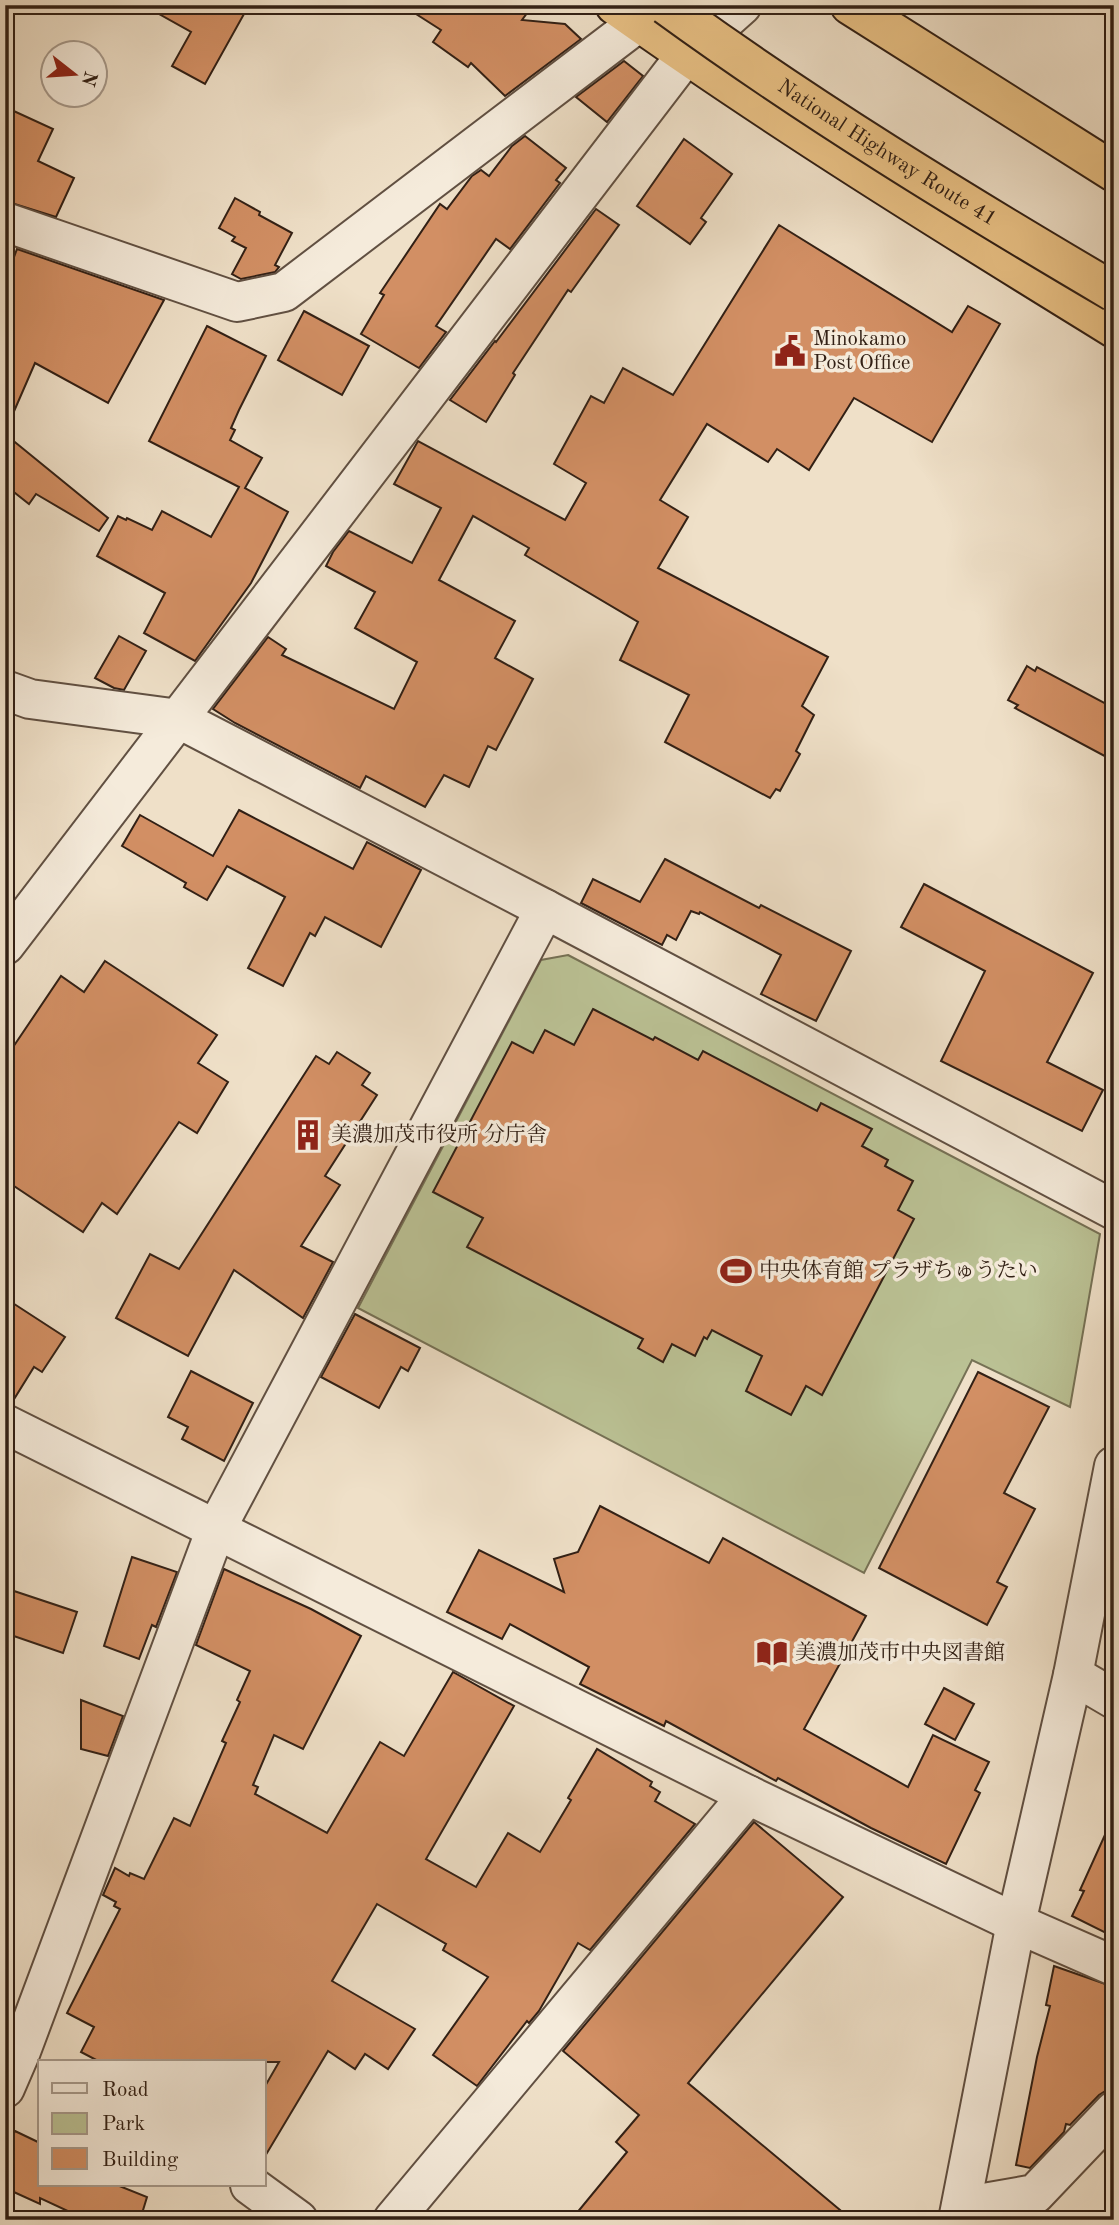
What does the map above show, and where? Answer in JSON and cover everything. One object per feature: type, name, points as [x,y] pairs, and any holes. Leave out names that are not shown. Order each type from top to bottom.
[{"type":"highway","name":"National Highway Route 41","points":[[703,5],[810,81],[1013,209],[1114,267]]},
{"type":"highway","points":[[850,5],[1114,172]]},
{"type":"highway","name":"National Highway Route 41","points":[[640,11],[718,43],[895,159],[1114,292]]},
{"type":"highway","points":[[640,11],[686,55],[936,218],[1114,328]]},
{"type":"highway","points":[[960,75],[1006,126],[1098,185],[1114,200]]},
{"type":"street","points":[[5,945],[686,55],[742,5]]},
{"type":"street","points":[[5,222],[237,302],[284,292],[640,11]]},
{"type":"street","points":[[5,690],[30,699],[179,719],[1114,1210]]},
{"type":"street","points":[[5,2088],[23,2053],[216,1529],[545,909]]},
{"type":"street","points":[[5,1424],[748,1795],[1016,1923],[1114,1966]]},
{"type":"street","points":[[1114,1466],[1073,1675],[1016,1923],[959,2213],[1035,2194],[1114,2111]]},
{"type":"street","points":[[1073,1675],[1114,1699]]},
{"type":"street","points":[[393,2220],[748,1795]]},
{"type":"street","points":[[251,2186],[298,2220]]},
{"type":"green space","name":"中央体育館 プラザちゅうたい","points":[[568,955],[1100,1234],[1070,1407],[972,1360],[864,1573],[358,1308],[541,960]]},
{"type":"building","points":[[143,5],[249,5],[205,84],[172,66],[191,32]]},
{"type":"building","points":[[402,5],[533,5],[522,20],[565,24],[581,39],[505,96],[471,63],[468,67],[433,42],[441,30]]},
{"type":"building","points":[[624,61],[643,76],[607,122],[576,97]]},
{"type":"building","points":[[5,107],[53,129],[38,161],[74,178],[56,217],[5,201]]},
{"type":"building","points":[[525,136],[566,168],[556,180],[560,183],[510,249],[496,239],[436,326],[446,332],[419,368],[361,334],[384,295],[380,293],[440,204],[447,209],[472,176],[481,170],[489,176],[512,146]]},
{"type":"building","points":[[684,139],[732,174],[701,218],[706,222],[690,244],[637,206]]},
{"type":"building","points":[[235,198],[292,233],[275,265],[279,267],[275,272],[241,279],[232,274],[246,248],[232,241],[235,237],[219,228]]},
{"type":"building","points":[[596,209],[619,225],[571,292],[568,290],[513,373],[515,375],[486,422],[450,400],[496,342]]},
{"type":"building","points":[[779,225],[952,332],[968,306],[1000,324],[932,442],[854,398],[809,470],[777,449],[768,462],[707,424],[660,500],[688,517],[658,568],[828,657],[802,706],[814,715],[796,751],[800,754],[780,791],[776,789],[770,798],[665,742],[689,695],[620,660],[638,622],[525,555],[529,548],[473,516],[439,580],[515,621],[495,658],[533,679],[496,750],[488,746],[469,787],[444,775],[425,807],[366,776],[360,788],[213,709],[268,637],[286,649],[282,655],[394,709],[417,662],[355,628],[375,592],[326,566],[349,531],[412,563],[441,508],[394,484],[418,441],[565,520],[586,483],[554,464],[591,396],[604,403],[623,368],[673,395]]},
{"type":"building","points":[[17,249],[164,300],[108,403],[35,363],[5,432],[5,281]]},
{"type":"building","points":[[304,311],[369,346],[342,395],[278,360]]},
{"type":"building","points":[[207,326],[266,356],[231,428],[235,430],[230,440],[262,458],[245,488],[288,512],[251,583],[195,661],[144,633],[165,593],[97,556],[118,516],[152,530],[162,511],[211,537],[239,487],[149,441]]},
{"type":"building","points":[[5,434],[108,518],[99,531],[36,494],[29,504],[5,485]]},
{"type":"building","points":[[119,636],[146,651],[124,690],[95,678]]},
{"type":"building","points":[[1027,666],[1035,671],[1037,667],[1114,708],[1114,761],[1015,708],[1018,705],[1008,700]]},
{"type":"building","points":[[239,810],[353,869],[367,842],[421,870],[381,947],[325,917],[315,936],[310,933],[283,986],[248,968],[285,897],[227,866],[207,900],[184,887],[186,883],[122,846],[140,815],[213,856]]},
{"type":"building","points":[[665,859],[759,908],[761,905],[851,951],[816,1021],[761,994],[781,955],[700,912],[691,911],[676,940],[667,935],[662,945],[581,903],[593,879],[640,902]]},
{"type":"building","points":[[924,884],[1093,973],[1047,1062],[1103,1090],[1082,1131],[941,1061],[985,971],[901,927]]},
{"type":"building","points":[[105,961],[217,1035],[198,1063],[228,1082],[197,1133],[179,1122],[117,1214],[102,1203],[83,1232],[5,1180],[5,1059],[61,976],[84,992]]},
{"type":"building","points":[[593,1009],[698,1060],[703,1051],[817,1111],[821,1103],[872,1129],[862,1146],[888,1160],[885,1166],[913,1181],[898,1210],[914,1219],[822,1395],[806,1386],[791,1415],[746,1391],[762,1356],[712,1330],[707,1339],[704,1337],[695,1356],[672,1344],[663,1362],[638,1348],[643,1339],[467,1247],[483,1218],[433,1192],[512,1042],[533,1053],[545,1030],[574,1045]]},
{"type":"building","name":"美濃加茂市役所 分庁舎","points":[[337,1052],[370,1073],[362,1085],[377,1095],[325,1176],[340,1185],[301,1246],[333,1262],[303,1318],[234,1270],[188,1356],[116,1318],[150,1254],[179,1269],[316,1056],[329,1064]]},
{"type":"building","points":[[5,1298],[65,1337],[42,1372],[34,1367],[11,1404],[5,1402]]},
{"type":"building","points":[[355,1314],[420,1348],[408,1371],[401,1367],[379,1408],[321,1377]]},
{"type":"building","points":[[191,1371],[253,1403],[224,1461],[182,1439],[188,1427],[168,1417]]},
{"type":"building","points":[[978,1372],[1049,1407],[1004,1493],[1035,1509],[997,1582],[1007,1587],[987,1625],[879,1568]]},
{"type":"building","points":[[600,1506],[709,1563],[723,1538],[866,1616],[804,1729],[908,1787],[933,1735],[989,1762],[975,1790],[980,1793],[946,1864],[871,1828],[778,1778],[776,1781],[666,1721],[664,1726],[580,1684],[589,1667],[510,1624],[502,1639],[447,1612],[479,1550],[564,1592],[554,1559],[578,1552]]},
{"type":"building","points":[[132,1557],[177,1572],[156,1627],[152,1625],[139,1659],[104,1646]]},
{"type":"building","points":[[224,1569],[311,1609],[361,1636],[303,1749],[274,1735],[253,1785],[258,1787],[255,1794],[327,1833],[380,1742],[404,1756],[453,1672],[514,1706],[426,1859],[476,1887],[508,1833],[540,1852],[597,1749],[652,1782],[650,1786],[660,1792],[655,1801],[695,1824],[590,1950],[578,1943],[539,2011],[529,2023],[527,2021],[477,2086],[433,2055],[488,1977],[443,1950],[446,1944],[377,1904],[332,1981],[415,2029],[388,2069],[365,2054],[355,2069],[328,2051],[266,2155],[266,2085],[279,2062],[96,2060],[81,2052],[94,2027],[67,2013],[120,1909],[114,1906],[116,1902],[103,1895],[115,1868],[129,1876],[130,1873],[144,1879],[174,1818],[190,1826],[226,1743],[222,1741],[240,1702],[237,1700],[250,1671],[196,1645]]},
{"type":"building","points":[[5,1588],[77,1612],[63,1653],[5,1633]]},
{"type":"building","points":[[944,1688],[974,1704],[955,1740],[925,1724]]},
{"type":"building","points":[[81,1700],[123,1716],[108,1756],[81,1749]]},
{"type":"building","points":[[1114,1815],[1114,1937],[1072,1916],[1084,1891],[1080,1890]]},
{"type":"building","points":[[754,1822],[843,1897],[688,2083],[852,2220],[571,2220],[627,2152],[616,2142],[639,2115],[563,2051]]},
{"type":"building","points":[[1054,1966],[1114,1987],[1114,2090],[1107,2090],[1099,2095],[1070,2125],[1066,2124],[1064,2132],[1030,2168],[1016,2165],[1050,2006],[1046,2005]]},
{"type":"building","points":[[15,2131],[38,2142],[38,2186],[120,2186],[147,2197],[140,2220],[87,2220],[40,2198],[40,2204],[5,2188],[5,2153]]},
{"type":"place","name":"Minokamo Post Office","points":[[790,351]]},
{"type":"place","name":"美濃加茂市役所 分庁舎","points":[[308,1135]]},
{"type":"place","name":"中央体育館 プラザちゅうたい","points":[[736,1271]]},
{"type":"place","name":"美濃加茂市中央図書館","points":[[772,1653]]}]
